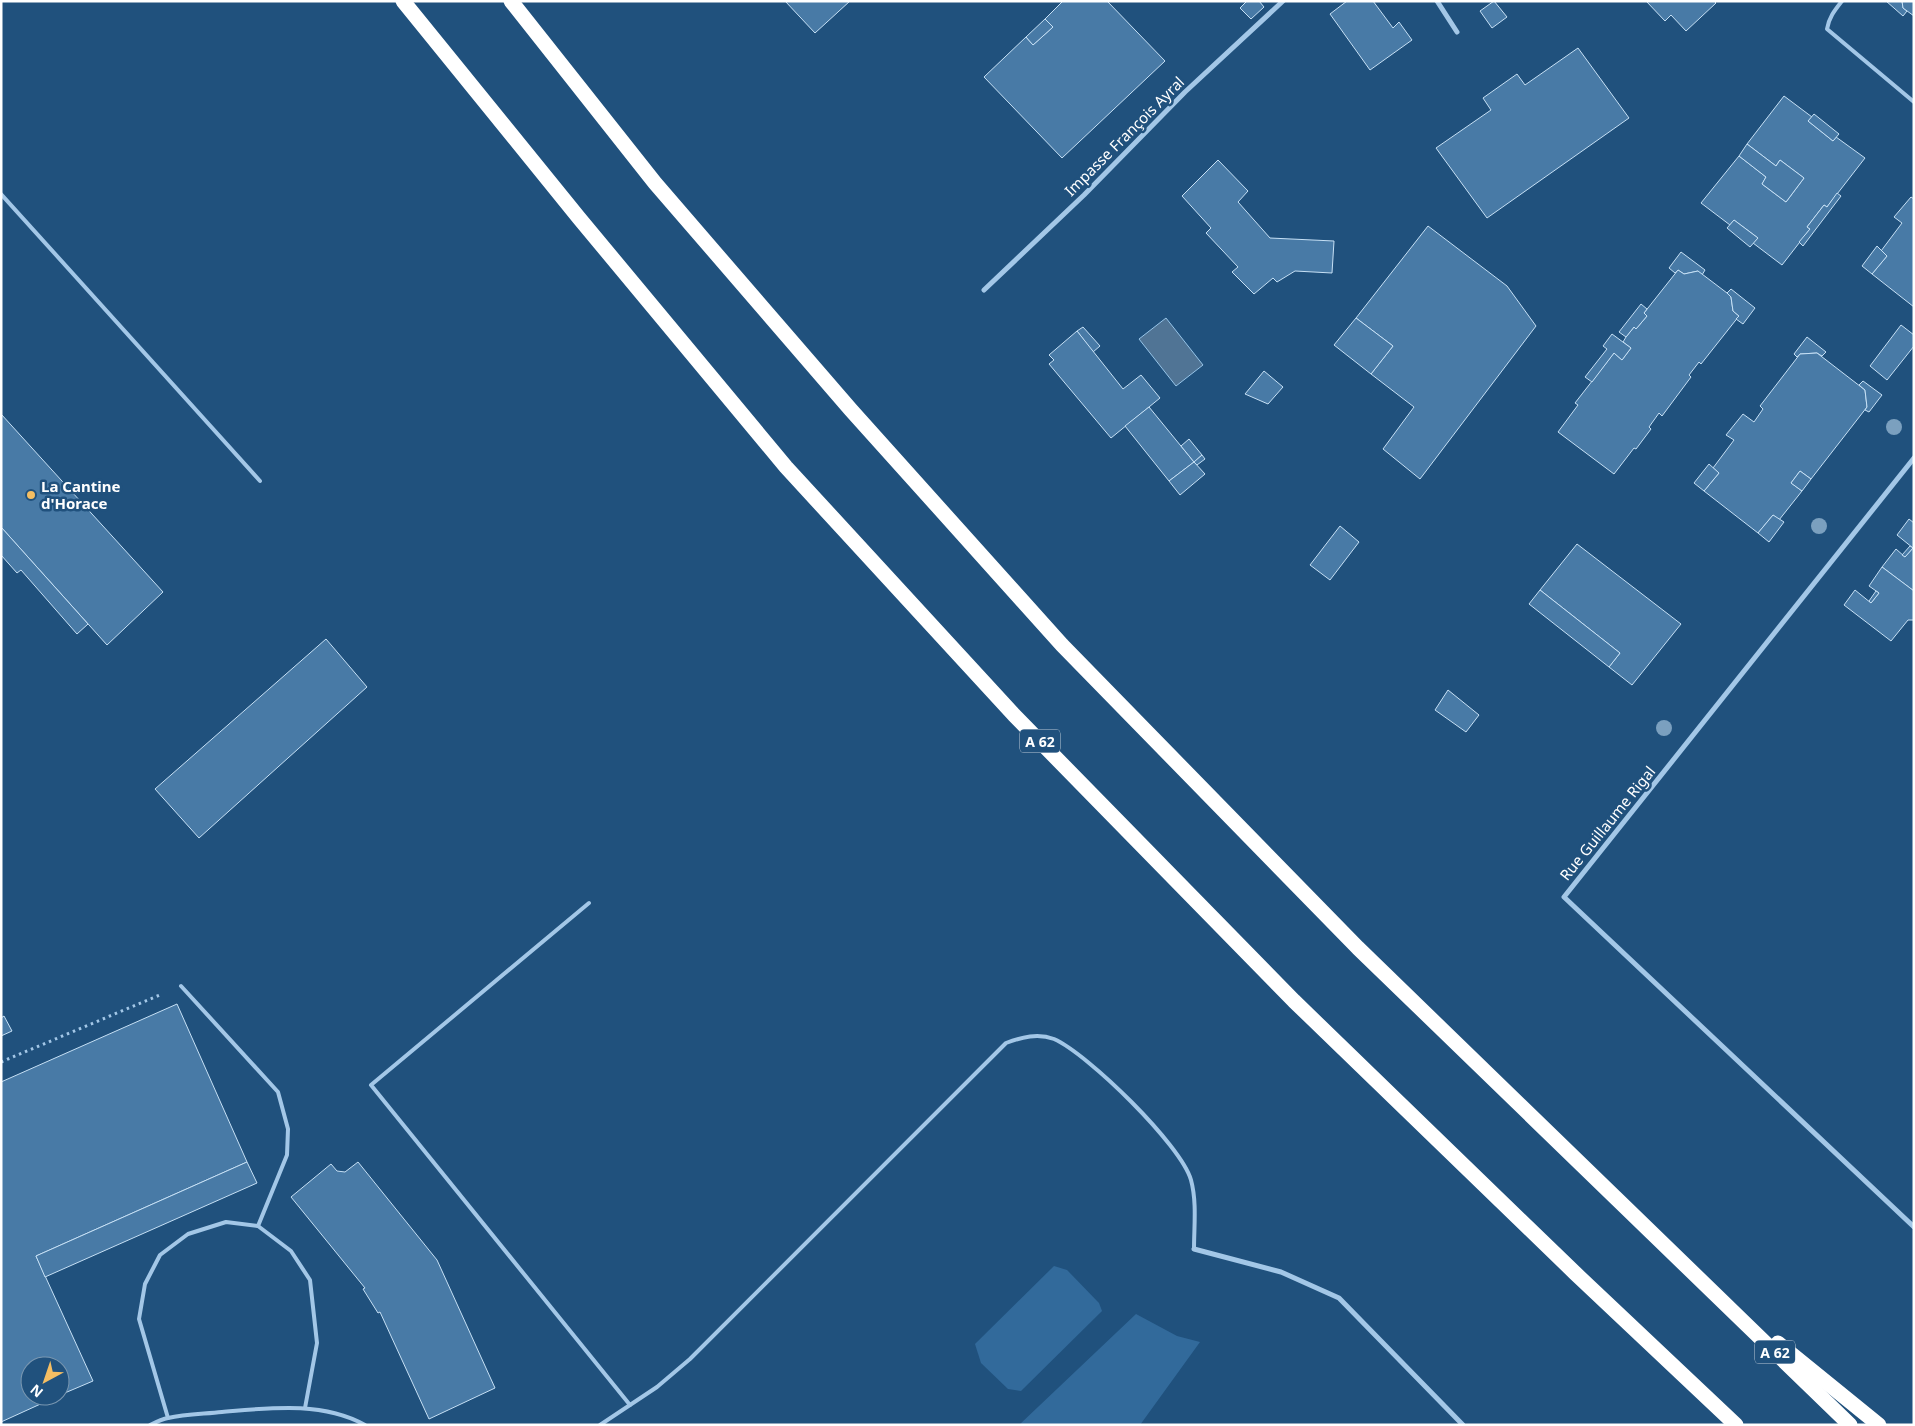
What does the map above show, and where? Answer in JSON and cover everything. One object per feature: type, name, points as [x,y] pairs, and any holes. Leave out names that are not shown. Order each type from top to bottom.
[{"type":"highway","name":"A 62","points":[[403,1],[579,218],[786,467],[1014,715],[1294,1001],[1736,1425]]},
{"type":"highway","name":"A 62","points":[[511,1],[655,183],[850,410],[1062,645],[1358,948],[1850,1425]]},
{"type":"highway","points":[[1699,1279],[1879,1425]]},
{"type":"street","name":"Impasse François Ayral","points":[[984,290],[1084,195],[1184,92],[1283,1]]},
{"type":"street","points":[[1437,1],[1457,32]]},
{"type":"street","name":"Rue Guillaume Rigal","points":[[1914,458],[1564,897],[1914,1227]]},
{"type":"street","points":[[1194,1249],[1281,1272],[1339,1298],[1463,1425]]},
{"type":"lane","points":[[1842,1],[1828,22],[1827,29],[1914,102]]},
{"type":"lane","points":[[1,194],[260,481]]},
{"type":"lane","points":[[589,903],[371,1085],[630,1405]]},
{"type":"lane","points":[[181,986],[278,1092],[288,1129],[287,1155],[258,1226]]},
{"type":"lane","points":[[600,1425],[657,1387],[705,1345],[1006,1043],[1028,1035],[1053,1039],[1079,1053],[1132,1102],[1175,1150],[1191,1180],[1195,1214],[1194,1249]]},
{"type":"lane","points":[[168,1418],[139,1319],[145,1284],[160,1255],[188,1234],[226,1222],[258,1226],[291,1251],[310,1280],[317,1343],[305,1408]]},
{"type":"lane","points":[[150,1425],[168,1418],[280,1408],[305,1408],[332,1412],[353,1418],[365,1425]]},
{"type":"path","points":[[1,1062],[181,986]]},
{"type":"shaded area","points":[[1166,318],[1203,365],[1176,386],[1139,339]]},
{"type":"shaded area","points":[[1054,1266],[1067,1270],[1099,1303],[1102,1311],[1021,1391],[1008,1389],[981,1363],[975,1344]]},
{"type":"shaded area","points":[[1136,1314],[1177,1336],[1200,1342],[1140,1425],[1019,1425]]},
{"type":"building","points":[[785,1],[850,1],[815,33]]},
{"type":"building","points":[[1063,1],[1107,1],[1165,61],[1062,158],[984,77],[1026,37],[1033,45],[1053,27],[1045,19]]},
{"type":"building","points":[[1247,1],[1259,1],[1264,7],[1251,19],[1240,8]]},
{"type":"building","points":[[1347,1],[1373,1],[1393,28],[1399,22],[1412,40],[1370,70],[1330,14]]},
{"type":"building","points":[[1494,1],[1507,17],[1492,28],[1480,11]]},
{"type":"building","points":[[1646,1],[1714,1],[1716,3],[1686,31],[1671,15],[1665,21]]},
{"type":"building","points":[[1886,1],[1902,1],[1903,8],[1907,11],[1903,16]]},
{"type":"building","points":[[1902,1],[1914,1],[1914,16],[1903,8]]},
{"type":"building","points":[[1045,19],[1053,27],[1033,45],[1026,37]]},
{"type":"building","points":[[1578,48],[1629,118],[1487,218],[1436,148],[1491,110],[1483,98],[1517,74],[1525,85]]},
{"type":"building","points":[[1784,96],[1812,117],[1808,121],[1833,141],[1836,137],[1865,158],[1827,207],[1824,205],[1807,227],[1810,229],[1782,265],[1753,243],[1758,238],[1734,220],[1730,225],[1701,203],[1739,156],[1766,177],[1762,184],[1786,202],[1804,178],[1780,160],[1776,166],[1747,144]]},
{"type":"building","points":[[1814,114],[1839,134],[1833,141],[1808,121]]},
{"type":"building","points":[[1747,144],[1776,166],[1780,160],[1804,178],[1786,202],[1762,184],[1766,177],[1739,156]]},
{"type":"building","points":[[1218,160],[1248,191],[1238,202],[1270,238],[1334,241],[1332,273],[1295,271],[1277,282],[1273,278],[1254,294],[1232,272],[1238,267],[1206,233],[1211,228],[1182,196]]},
{"type":"building","points":[[1837,193],[1841,196],[1803,246],[1799,242],[1810,229],[1807,227],[1824,205],[1827,207]]},
{"type":"building","points":[[1911,197],[1914,199],[1914,307],[1872,274],[1887,256],[1881,251],[1902,223],[1894,217]]},
{"type":"building","points":[[1734,220],[1758,238],[1750,247],[1727,228]]},
{"type":"building","points":[[1428,226],[1507,286],[1536,326],[1420,479],[1383,449],[1414,407],[1371,374],[1393,346],[1356,318]]},
{"type":"building","points":[[1877,246],[1887,256],[1872,274],[1862,266]]},
{"type":"building","points":[[1681,252],[1705,270],[1702,275],[1698,271],[1684,274],[1678,270],[1675,273],[1669,268]]},
{"type":"building","points":[[1678,270],[1684,274],[1698,271],[1731,297],[1733,311],[1739,316],[1701,364],[1699,362],[1689,375],[1691,377],[1662,416],[1659,413],[1649,427],[1651,429],[1614,474],[1558,432],[1578,405],[1575,403],[1614,353],[1622,360],[1631,348],[1623,342],[1626,337],[1647,316],[1644,313]]},
{"type":"building","points":[[1731,289],[1755,308],[1743,324],[1736,319],[1739,316],[1733,311],[1731,297],[1727,293]]},
{"type":"building","points":[[1641,304],[1647,309],[1644,313],[1647,316],[1626,337],[1619,332]]},
{"type":"building","points":[[1356,318],[1393,346],[1371,374],[1334,345]]},
{"type":"building","points":[[1901,325],[1914,335],[1914,346],[1887,380],[1870,366]]},
{"type":"building","points":[[1083,327],[1100,346],[1093,352],[1077,331]]},
{"type":"building","points":[[1077,331],[1123,389],[1141,375],[1160,398],[1111,438],[1049,364],[1054,360],[1049,355]]},
{"type":"building","points":[[1612,334],[1631,348],[1622,360],[1614,353],[1592,382],[1585,377],[1607,349],[1603,346]]},
{"type":"building","points":[[1807,337],[1826,352],[1822,356],[1817,353],[1800,354],[1797,357],[1794,354]]},
{"type":"building","points":[[1817,353],[1865,390],[1867,407],[1811,479],[1800,471],[1791,483],[1802,491],[1779,520],[1773,515],[1758,533],[1704,491],[1719,473],[1713,468],[1734,440],[1726,435],[1743,414],[1754,422],[1763,409],[1760,406],[1800,354]]},
{"type":"building","points":[[1264,371],[1283,387],[1268,404],[1245,394]]},
{"type":"building","points":[[1863,381],[1882,395],[1869,412],[1865,410],[1867,407],[1865,390],[1859,385]]},
{"type":"building","points":[[1149,407],[1194,462],[1169,481],[1125,426]]},
{"type":"building","points":[[1,414],[163,592],[107,645],[1,527]]},
{"type":"building","points":[[1189,439],[1202,455],[1194,462],[1181,446]]},
{"type":"building","points":[[1202,455],[1205,459],[1197,465],[1194,462]]},
{"type":"building","points":[[1194,462],[1205,474],[1180,495],[1169,481]]},
{"type":"building","points":[[1709,464],[1719,473],[1704,491],[1694,483]]},
{"type":"building","points":[[1800,471],[1811,479],[1802,491],[1791,483]]},
{"type":"building","points":[[1773,515],[1784,522],[1769,542],[1758,533]]},
{"type":"building","points":[[1909,519],[1914,523],[1914,591],[1882,567],[1896,549],[1905,557],[1913,548],[1897,535]]},
{"type":"building","points":[[1340,526],[1359,542],[1330,580],[1310,565]]},
{"type":"building","points":[[1,527],[88,624],[77,634],[21,570],[17,573],[1,555]]},
{"type":"building","points":[[1577,544],[1681,624],[1632,685],[1609,667],[1620,653],[1540,590]]},
{"type":"building","points":[[1910,546],[1913,548],[1905,557],[1902,555]]},
{"type":"building","points":[[1882,567],[1914,591],[1914,620],[1908,620],[1891,641],[1844,605],[1855,590],[1871,603],[1879,593],[1869,586]]},
{"type":"building","points":[[1540,590],[1620,653],[1609,667],[1529,604]]},
{"type":"building","points":[[1876,591],[1879,593],[1871,603],[1869,601]]},
{"type":"building","points":[[326,639],[367,687],[199,838],[155,789]]},
{"type":"building","points":[[1448,690],[1479,715],[1466,732],[1435,710]]},
{"type":"building","points":[[177,1004],[247,1162],[36,1256],[93,1381],[70,1391],[70,1356],[20,1356],[20,1406],[36,1406],[1,1422],[1,1082]]},
{"type":"building","points":[[4,1016],[12,1031],[1,1036],[1,1018]]},
{"type":"building","points":[[247,1162],[257,1183],[45,1277],[36,1256]]},
{"type":"building","points":[[358,1162],[437,1260],[495,1388],[429,1419],[380,1312],[378,1313],[363,1289],[365,1288],[291,1197],[331,1164],[337,1171],[345,1172]]},
{"type":"place","name":"La Cantine d'Horace","points":[[31,495]]}]
